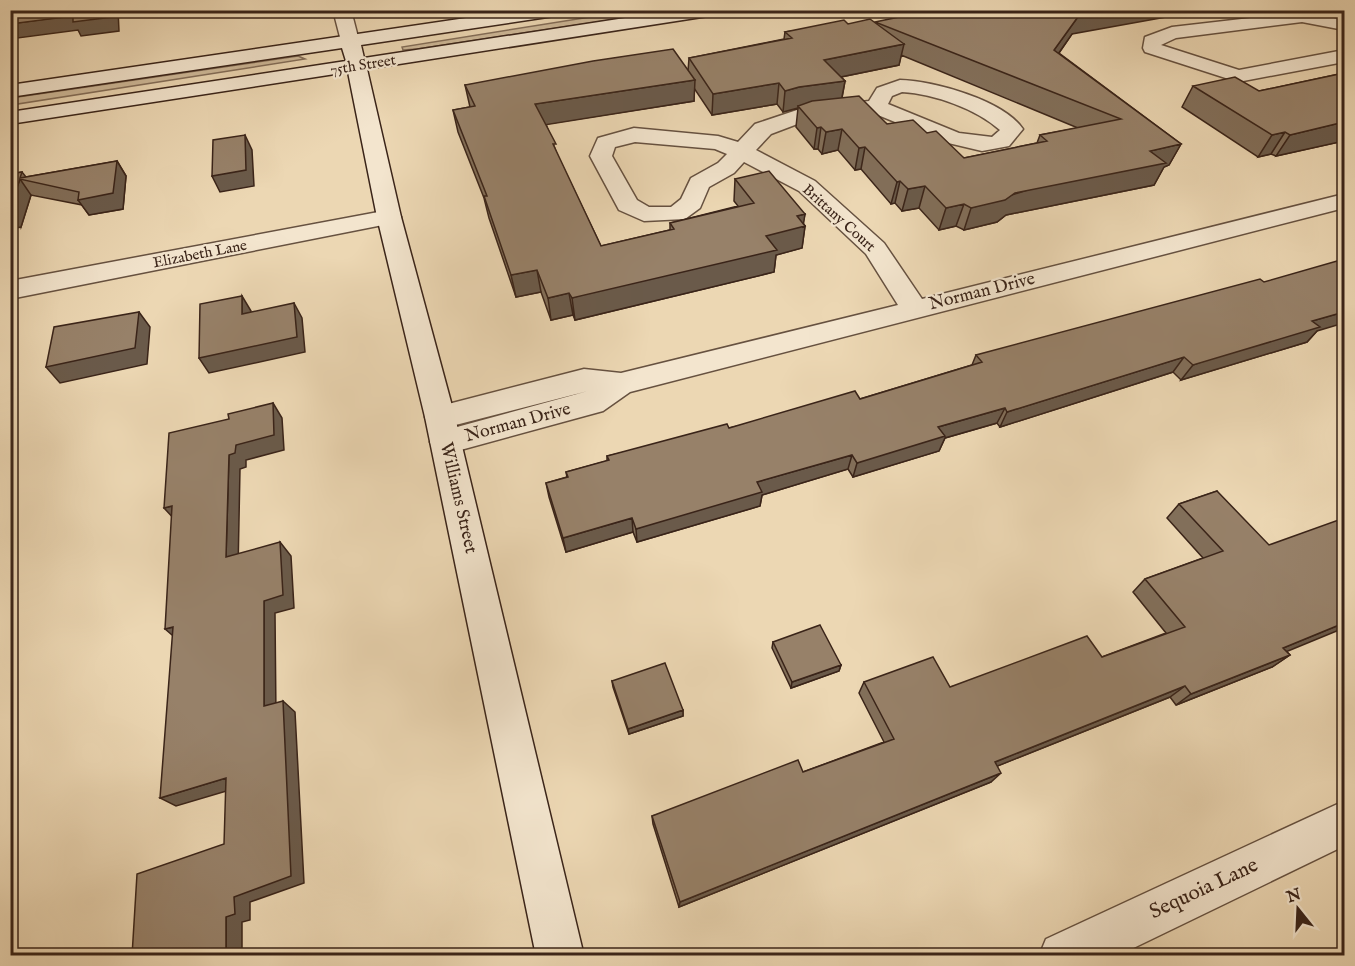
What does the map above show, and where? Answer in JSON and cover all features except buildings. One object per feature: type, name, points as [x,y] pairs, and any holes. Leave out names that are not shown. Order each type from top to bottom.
[{"type":"street","name":"Williams Street","points":[[342,10],[389,217],[443,430],[560,956]]},
{"type":"street","name":"75th Street","points":[[10,118],[353,54],[561,10]]},
{"type":"street","name":"75th Street","points":[[10,92],[353,54],[715,10]]},
{"type":"street","points":[[1344,25],[1302,17],[1172,33],[1152,41],[1152,48],[1238,76],[1344,56]]},
{"type":"street","points":[[741,151],[763,129],[804,114],[876,106],[965,141],[995,143],[1007,138],[1012,129],[993,113],[922,87],[900,86],[884,92],[876,106]]},
{"type":"street","name":"Brittany Court","points":[[741,151],[726,168],[699,183],[692,203],[676,214],[644,214],[627,205],[601,156],[606,143],[634,135],[718,143],[741,151],[807,186],[875,249],[914,309]]},
{"type":"street","name":"Norman Drive","points":[[443,430],[592,403],[621,384],[1344,201]]},
{"type":"street","name":"Elizabeth Lane","points":[[10,290],[389,217]]},
{"type":"street","name":"Sequoia Lane","points":[[1063,956],[1344,823]]},
{"type":"shaded area","points":[[628,11],[670,11],[417,49],[403,50],[402,47]]},
{"type":"shaded area","points":[[298,56],[305,59],[11,105],[11,98]]}]
